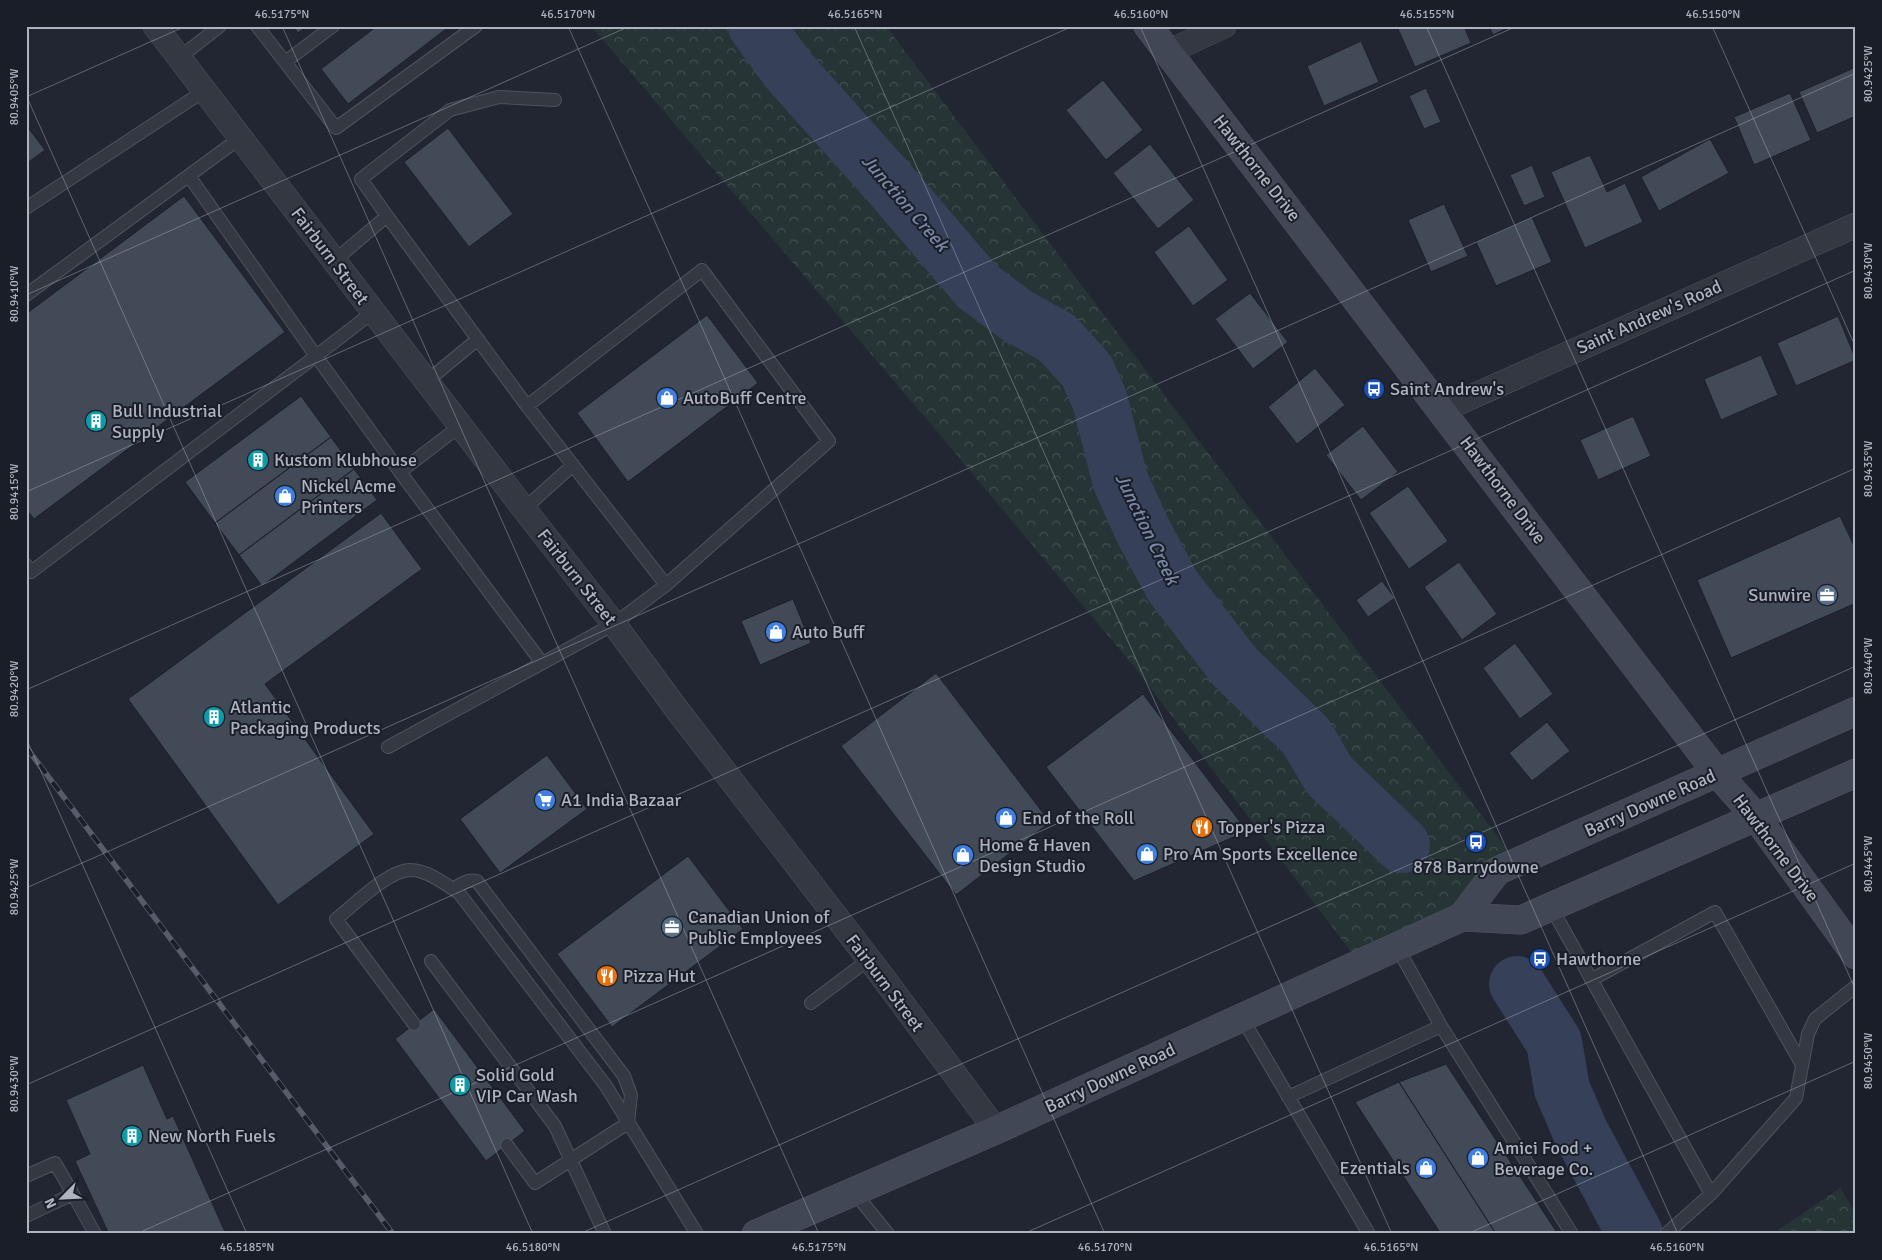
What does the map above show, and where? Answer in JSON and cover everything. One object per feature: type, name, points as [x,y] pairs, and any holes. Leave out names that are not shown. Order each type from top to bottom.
[{"type":"main road","name":"Hawthorne Drive","points":[[1148,26],[1718,773],[1756,817],[1852,943]]},
{"type":"main road","name":"Barry Downe Road","points":[[1462,917],[1497,871],[1856,711]]},
{"type":"main road","name":"Barry Downe Road","points":[[756,1234],[996,1130],[1462,917],[1521,920],[1856,773]]},
{"type":"street","name":"Fairburn Street","points":[[155,26],[426,382],[614,624],[996,1130]]},
{"type":"street","points":[[1168,52],[1224,26]]},
{"type":"street","name":"Saint Andrew's Road","points":[[1442,410],[1856,225]]},
{"type":"lane","points":[[179,58],[220,26]]},
{"type":"lane","points":[[257,26],[336,128],[476,26]]},
{"type":"lane","points":[[285,62],[333,26]]},
{"type":"lane","points":[[26,208],[204,91]]},
{"type":"lane","points":[[555,100],[499,97],[450,110],[361,179],[528,406],[666,584]]},
{"type":"lane","points":[[26,295],[240,138]]},
{"type":"lane","points":[[189,176],[400,472],[542,663]]},
{"type":"lane","points":[[334,261],[387,216]]},
{"type":"lane","points":[[388,747],[614,624],[666,584],[829,441],[702,270],[528,406]]},
{"type":"lane","points":[[26,565],[32,572],[373,312]]},
{"type":"lane","points":[[426,382],[478,339]]},
{"type":"lane","points":[[400,472],[460,426]]},
{"type":"lane","points":[[524,509],[573,465]]},
{"type":"lane","points":[[414,1024],[336,919],[395,873],[411,870],[432,876],[459,893],[606,1086],[697,1234]]},
{"type":"lane","points":[[453,889],[471,880],[482,886],[624,1076],[631,1095],[628,1122],[534,1183],[507,1145]]},
{"type":"lane","points":[[1551,907],[1711,1194]]},
{"type":"lane","points":[[1591,980],[1714,912],[1801,1063]]},
{"type":"lane","points":[[1396,947],[1441,1026],[1572,1234]]},
{"type":"lane","points":[[811,1003],[868,960]]},
{"type":"lane","points":[[431,961],[555,1126],[605,1234]]},
{"type":"lane","points":[[1666,1234],[1711,1194],[1796,1098],[1801,1063],[1808,1034],[1815,1019],[1856,986]]},
{"type":"lane","points":[[1242,1018],[1369,1234]]},
{"type":"lane","points":[[1288,1097],[1441,1026]]},
{"type":"lane","points":[[26,1176],[55,1163],[95,1234]]},
{"type":"lane","points":[[854,1192],[888,1234]]},
{"type":"lane","points":[[26,1216],[73,1194]]},
{"type":"green space","points":[[591,26],[886,26],[1516,861],[1458,921],[1361,965],[1136,669],[940,435]]},
{"type":"green space","points":[[1840,1188],[1856,1213],[1856,1234],[1772,1234]]},
{"type":"building","points":[[293,26],[307,26],[298,33]]},
{"type":"building","points":[[377,26],[450,26],[348,104],[321,69]]},
{"type":"building","points":[[1404,26],[1464,26],[1471,43],[1415,67],[1398,29]]},
{"type":"building","points":[[1489,26],[1511,26],[1493,35]]},
{"type":"building","points":[[1361,41],[1379,82],[1324,106],[1307,66]]},
{"type":"building","points":[[1856,67],[1856,116],[1817,133],[1799,92]]},
{"type":"building","points":[[1103,80],[1143,130],[1106,160],[1066,110]]},
{"type":"building","points":[[1426,88],[1441,122],[1424,129],[1409,96]]},
{"type":"building","points":[[1790,93],[1811,140],[1754,165],[1734,117]]},
{"type":"building","points":[[26,125],[45,150],[26,164]]},
{"type":"building","points":[[448,128],[513,214],[469,247],[404,162]]},
{"type":"building","points":[[1710,139],[1729,173],[1659,211],[1641,177]]},
{"type":"building","points":[[1150,144],[1194,200],[1158,229],[1113,173]]},
{"type":"building","points":[[1590,155],[1607,192],[1625,183],[1643,222],[1585,248],[1551,172]]},
{"type":"building","points":[[1532,165],[1545,197],[1524,206],[1510,175]]},
{"type":"building","name":"Bull Industrial Supply","points":[[184,196],[285,332],[34,519],[26,509],[26,314]]},
{"type":"building","points":[[1444,204],[1468,256],[1431,272],[1408,220]]},
{"type":"building","points":[[1532,217],[1552,262],[1496,286],[1476,242]]},
{"type":"building","points":[[1189,226],[1228,280],[1193,306],[1154,252]]},
{"type":"building","points":[[1250,293],[1288,342],[1253,369],[1215,319]]},
{"type":"building","name":"AutoBuff Centre","points":[[707,315],[758,383],[628,482],[577,413]]},
{"type":"building","points":[[1838,316],[1856,360],[1796,386],[1777,343]]},
{"type":"building","points":[[1761,355],[1778,395],[1721,420],[1704,379]]},
{"type":"building","points":[[1315,368],[1345,405],[1297,444],[1268,407]]},
{"type":"building","name":"Kustom Klubhouse","points":[[301,396],[331,437],[215,523],[185,482]]},
{"type":"building","points":[[1633,416],[1651,456],[1598,480],[1580,440]]},
{"type":"building","points":[[1363,426],[1398,472],[1361,500],[1326,455]]},
{"type":"building","name":"Nickel Acme Printers","points":[[331,437],[354,469],[239,555],[215,523]]},
{"type":"building","points":[[354,469],[377,500],[262,586],[239,555]]},
{"type":"building","points":[[1408,486],[1448,541],[1409,569],[1369,513]]},
{"type":"building","name":"Atlantic Packaging Products","points":[[381,513],[422,569],[265,684],[374,834],[278,905],[128,699]]},
{"type":"building","points":[[1840,516],[1856,550],[1856,603],[1731,658],[1697,580]]},
{"type":"building","points":[[1459,562],[1497,614],[1462,640],[1424,587]]},
{"type":"building","points":[[1382,581],[1395,598],[1368,617],[1356,600]]},
{"type":"building","name":"Auto Buff","points":[[793,599],[811,643],[760,665],[741,621]]},
{"type":"building","points":[[1515,643],[1553,694],[1520,719],[1483,668]]},
{"type":"building","points":[[936,673],[1050,822],[956,895],[841,746]]},
{"type":"building","points":[[1143,694],[1247,831],[1134,881],[1046,767]]},
{"type":"building","points":[[1547,722],[1570,751],[1532,781],[1509,753]]},
{"type":"building","points":[[547,755],[587,809],[500,873],[460,819]]},
{"type":"building","points":[[688,856],[743,929],[612,1027],[557,954]]},
{"type":"building","name":"Solid Gold VIP Car Wash","points":[[434,1009],[525,1131],[486,1161],[395,1039]]},
{"type":"building","name":"Amici Food + Beverage Co.","points":[[1446,1064],[1558,1234],[1496,1234],[1399,1082]]},
{"type":"building","name":"New North Fuels","points":[[143,1065],[167,1119],[173,1116],[226,1234],[109,1234],[75,1161],[90,1154],[66,1100]]},
{"type":"building","name":"Ezentials","points":[[1399,1082],[1496,1234],[1441,1234],[1355,1102]]},
{"type":"waterway","name":"Junction Creek","points":[[756,26],[789,71],[891,185],[977,286],[1016,315],[1057,338],[1087,371],[1100,401],[1120,480],[1143,531],[1172,585],[1234,666],[1306,736],[1329,775],[1402,845]]},
{"type":"waterway","name":"Junction Creek","points":[[1517,984],[1554,1042],[1562,1089],[1581,1133],[1635,1234]]},
{"type":"railway","points":[[26,747],[393,1234]]},
{"type":"place","name":"Saint Andrew's","points":[[1374,389]]},
{"type":"place","name":"AutoBuff Centre","points":[[667,398]]},
{"type":"place","name":"Bull Industrial Supply","points":[[96,421]]},
{"type":"place","name":"Kustom Klubhouse","points":[[258,460]]},
{"type":"place","name":"Nickel Acme Printers","points":[[285,496]]},
{"type":"place","name":"Sunwire","points":[[1827,595]]},
{"type":"place","name":"Auto Buff","points":[[776,632]]},
{"type":"place","name":"Atlantic Packaging Products","points":[[214,717]]},
{"type":"place","name":"A1 India Bazaar","points":[[545,800]]},
{"type":"place","name":"End of the Roll","points":[[1006,818]]},
{"type":"place","name":"Topper's Pizza","points":[[1202,827]]},
{"type":"place","name":"878 Barrydowne","points":[[1476,842]]},
{"type":"place","name":"Pro Am Sports Excellence","points":[[1147,854]]},
{"type":"place","name":"Home & Haven Design Studio","points":[[963,855]]},
{"type":"place","name":"Canadian Union of Public Employees","points":[[672,927]]},
{"type":"place","name":"Hawthorne","points":[[1540,959]]},
{"type":"place","name":"Pizza Hut","points":[[607,976]]},
{"type":"place","name":"Solid Gold VIP Car Wash","points":[[460,1085]]},
{"type":"place","name":"New North Fuels","points":[[132,1136]]},
{"type":"place","name":"Amici Food + Beverage Co.","points":[[1478,1158]]},
{"type":"place","name":"Ezentials","points":[[1426,1168]]}]
